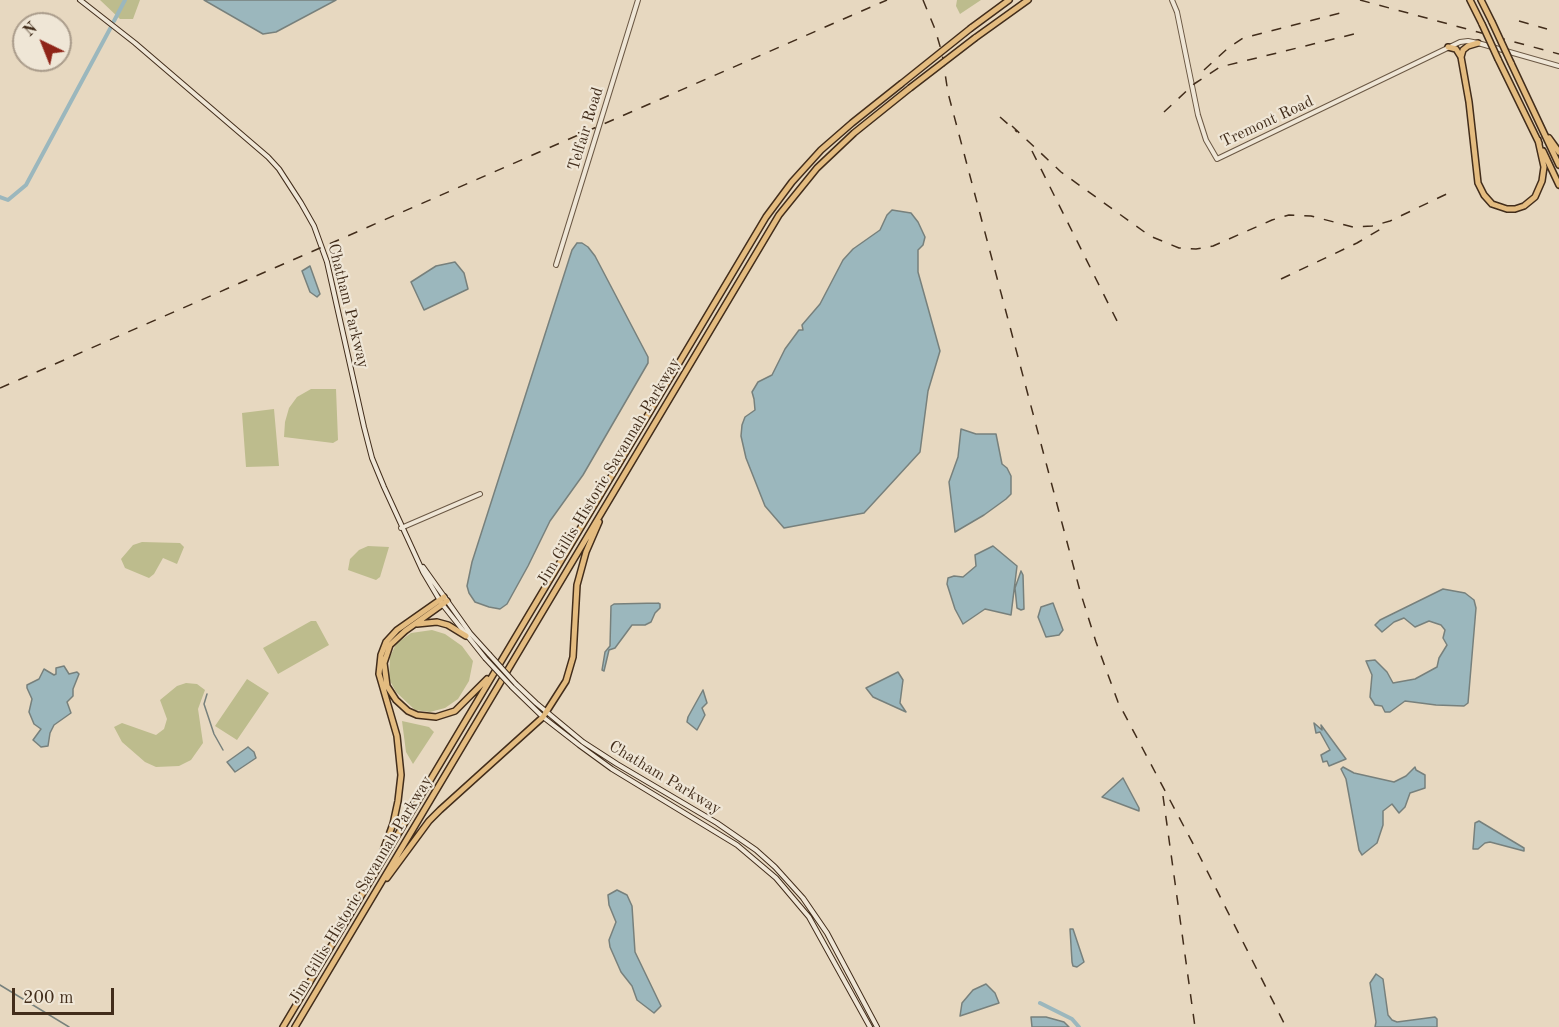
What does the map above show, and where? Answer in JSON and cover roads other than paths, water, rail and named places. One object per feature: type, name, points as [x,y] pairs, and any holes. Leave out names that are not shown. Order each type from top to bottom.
[{"type":"highway","name":"Jim Gillis Historic Savannah Parkway","points":[[284,1027],[766,217],[792,182],[821,150],[971,28],[1009,0]]},
{"type":"highway","name":"Jim Gillis Historic Savannah Parkway","points":[[295,1027],[779,215],[817,168],[862,127],[975,38],[1028,0]]},
{"type":"highway","points":[[1470,0],[1559,185]]},
{"type":"highway","points":[[1481,0],[1559,165]]},
{"type":"highway","points":[[1461,57],[1463,50],[1478,43]]},
{"type":"highway","points":[[1448,46],[1456,49],[1461,57],[1469,102],[1478,183],[1492,204],[1515,209],[1524,207],[1535,197],[1542,181],[1544,167],[1538,140]]},
{"type":"highway","points":[[1543,131],[1559,152]]},
{"type":"highway","points":[[375,894],[429,821],[545,715],[566,681],[571,667],[576,599],[581,569],[611,496]]},
{"type":"highway","points":[[443,600],[390,645],[386,654],[384,675],[391,694],[408,711],[417,715],[436,717],[455,711],[493,674]]},
{"type":"highway","points":[[370,881],[393,824],[400,775],[397,736],[379,674],[381,655],[386,642],[397,630],[443,600]]},
{"type":"highway","points":[[405,631],[416,625],[437,622],[448,625],[466,636]]},
{"type":"main road","name":"Chatham Parkway","points":[[80,0],[135,43],[268,157],[279,169],[301,203],[314,226],[327,262],[372,458],[401,528],[466,636],[545,715],[612,769],[737,845],[776,878],[809,917],[869,1027]]},
{"type":"main road","name":"Telfair Road","points":[[556,265],[638,0]]},
{"type":"main road","name":"Tremont Road","points":[[1172,0],[1177,12],[1198,115],[1206,140],[1216,159],[1291,125],[1448,46],[1468,41],[1478,43]]},
{"type":"main road","points":[[1478,43],[1559,66]]},
{"type":"main road","points":[[401,528],[480,494]]},
{"type":"main road","name":"Chatham Parkway","points":[[443,600],[487,656]]},
{"type":"main road","name":"Chatham Parkway","points":[[545,715],[617,764],[730,831],[775,867],[803,898],[827,933],[877,1027]]},
{"type":"water","points":[[204,0],[336,0],[276,32],[263,34]]},
{"type":"water","points":[[892,210],[911,213],[925,237],[923,245],[918,250],[918,272],[940,351],[928,391],[920,452],[864,513],[784,528],[765,506],[746,458],[741,436],[742,425],[745,417],[755,410],[752,392],[758,382],[772,375],[785,349],[799,330],[803,330],[802,325],[820,304],[843,260],[853,249],[880,230]]},
{"type":"water","points":[[577,243],[588,247],[595,256],[648,357],[648,363],[583,475],[550,521],[507,604],[500,609],[489,607],[475,602],[469,593],[467,586],[472,562],[572,250]]},
{"type":"water","points":[[455,262],[464,273],[468,289],[424,310],[411,282],[436,266]]},
{"type":"water","points":[[310,266],[320,294],[317,297],[310,292],[302,271]]},
{"type":"water","points":[[961,429],[976,434],[996,434],[1002,464],[1011,476],[1011,494],[984,515],[955,532],[949,482],[958,457]]},
{"type":"water","points":[[993,546],[1017,566],[1011,615],[985,609],[963,624],[955,609],[947,584],[948,578],[963,577],[976,566],[975,555]]},
{"type":"water","points":[[1021,571],[1024,609],[1021,610],[1017,608],[1015,588]]},
{"type":"water","points":[[1443,589],[1465,593],[1474,600],[1476,608],[1468,703],[1464,706],[1405,701],[1390,712],[1385,712],[1382,706],[1375,705],[1370,697],[1372,675],[1366,661],[1375,660],[1387,672],[1393,683],[1415,679],[1437,667],[1439,658],[1447,645],[1443,638],[1445,630],[1441,625],[1429,621],[1415,627],[1404,618],[1394,622],[1382,632],[1375,625],[1380,620]]},
{"type":"water","points":[[658,603],[660,608],[651,622],[645,625],[632,625],[615,648],[609,650],[604,671],[602,670],[605,652],[610,646],[611,606],[614,604]]},
{"type":"water","points":[[1053,603],[1063,630],[1059,635],[1046,637],[1038,617],[1041,607]]},
{"type":"water","points":[[64,666],[69,674],[77,672],[79,674],[73,689],[73,696],[67,702],[71,713],[54,725],[48,746],[41,747],[33,740],[41,729],[34,724],[29,712],[32,699],[27,685],[39,679],[44,669],[54,675],[56,668]]},
{"type":"water","points":[[898,672],[903,680],[900,703],[906,712],[873,697],[866,688]]},
{"type":"water","points":[[703,690],[707,703],[702,708],[705,715],[697,730],[687,722]]},
{"type":"water","points":[[1314,723],[1322,730],[1321,725],[1346,759],[1329,766],[1327,761],[1323,762],[1321,755],[1330,750],[1320,732],[1316,733]]},
{"type":"water","points":[[248,747],[254,752],[256,758],[235,772],[227,762]]},
{"type":"water","points":[[1343,767],[1354,773],[1394,782],[1406,776],[1415,767],[1425,775],[1425,788],[1410,793],[1405,807],[1399,813],[1392,804],[1383,811],[1383,825],[1377,843],[1362,855],[1359,850],[1346,779],[1341,769]]},
{"type":"water","points":[[1123,778],[1139,808],[1139,811],[1102,797]]},
{"type":"water","points":[[1479,821],[1524,848],[1524,851],[1490,842],[1478,849],[1473,849],[1475,823]]},
{"type":"water","points":[[617,890],[627,895],[632,906],[635,952],[661,1006],[654,1013],[637,1000],[632,986],[621,972],[610,947],[609,940],[616,922],[609,905],[608,895]]},
{"type":"water","points":[[1070,929],[1073,929],[1084,962],[1077,967],[1073,966],[1072,962]]},
{"type":"water","points":[[1376,974],[1383,979],[1388,1015],[1392,1020],[1397,1022],[1435,1017],[1437,1027],[1375,1027],[1370,983]]},
{"type":"water","points":[[986,984],[995,993],[999,1003],[960,1016],[962,1003],[973,990]]},
{"type":"water","points":[[1031,1017],[1046,1017],[1064,1022],[1069,1027],[1032,1027]]},
{"type":"waterway","points":[[114,21],[125,0]]},
{"type":"waterway","points":[[0,197],[8,200],[26,185],[111,27]]},
{"type":"waterway","points":[[207,694],[204,704],[214,734],[223,750]]},
{"type":"waterway","points":[[0,985],[69,1027]]},
{"type":"waterway","points":[[1040,1003],[1072,1019],[1079,1027]]},
{"type":"railway","points":[[0,388],[887,0]]},
{"type":"railway","points":[[923,0],[942,53],[948,93],[1080,591],[1096,642],[1118,702],[1286,1027]]},
{"type":"railway","points":[[1360,0],[1559,54]]},
{"type":"railway","points":[[1204,70],[1243,38],[1348,11]]},
{"type":"railway","points":[[1519,21],[1547,29]]},
{"type":"railway","points":[[1164,112],[1194,84],[1220,67],[1358,33]]},
{"type":"railway","points":[[1000,117],[1017,132]]},
{"type":"railway","points":[[1012,126],[1061,172],[1150,236],[1179,248],[1196,249],[1213,246],[1289,215],[1311,216],[1353,227],[1372,226],[1390,221],[1455,190]]},
{"type":"railway","points":[[1032,151],[1118,323]]},
{"type":"railway","points":[[1281,279],[1357,243],[1384,227]]},
{"type":"railway","points":[[1163,796],[1195,1027]]}]
